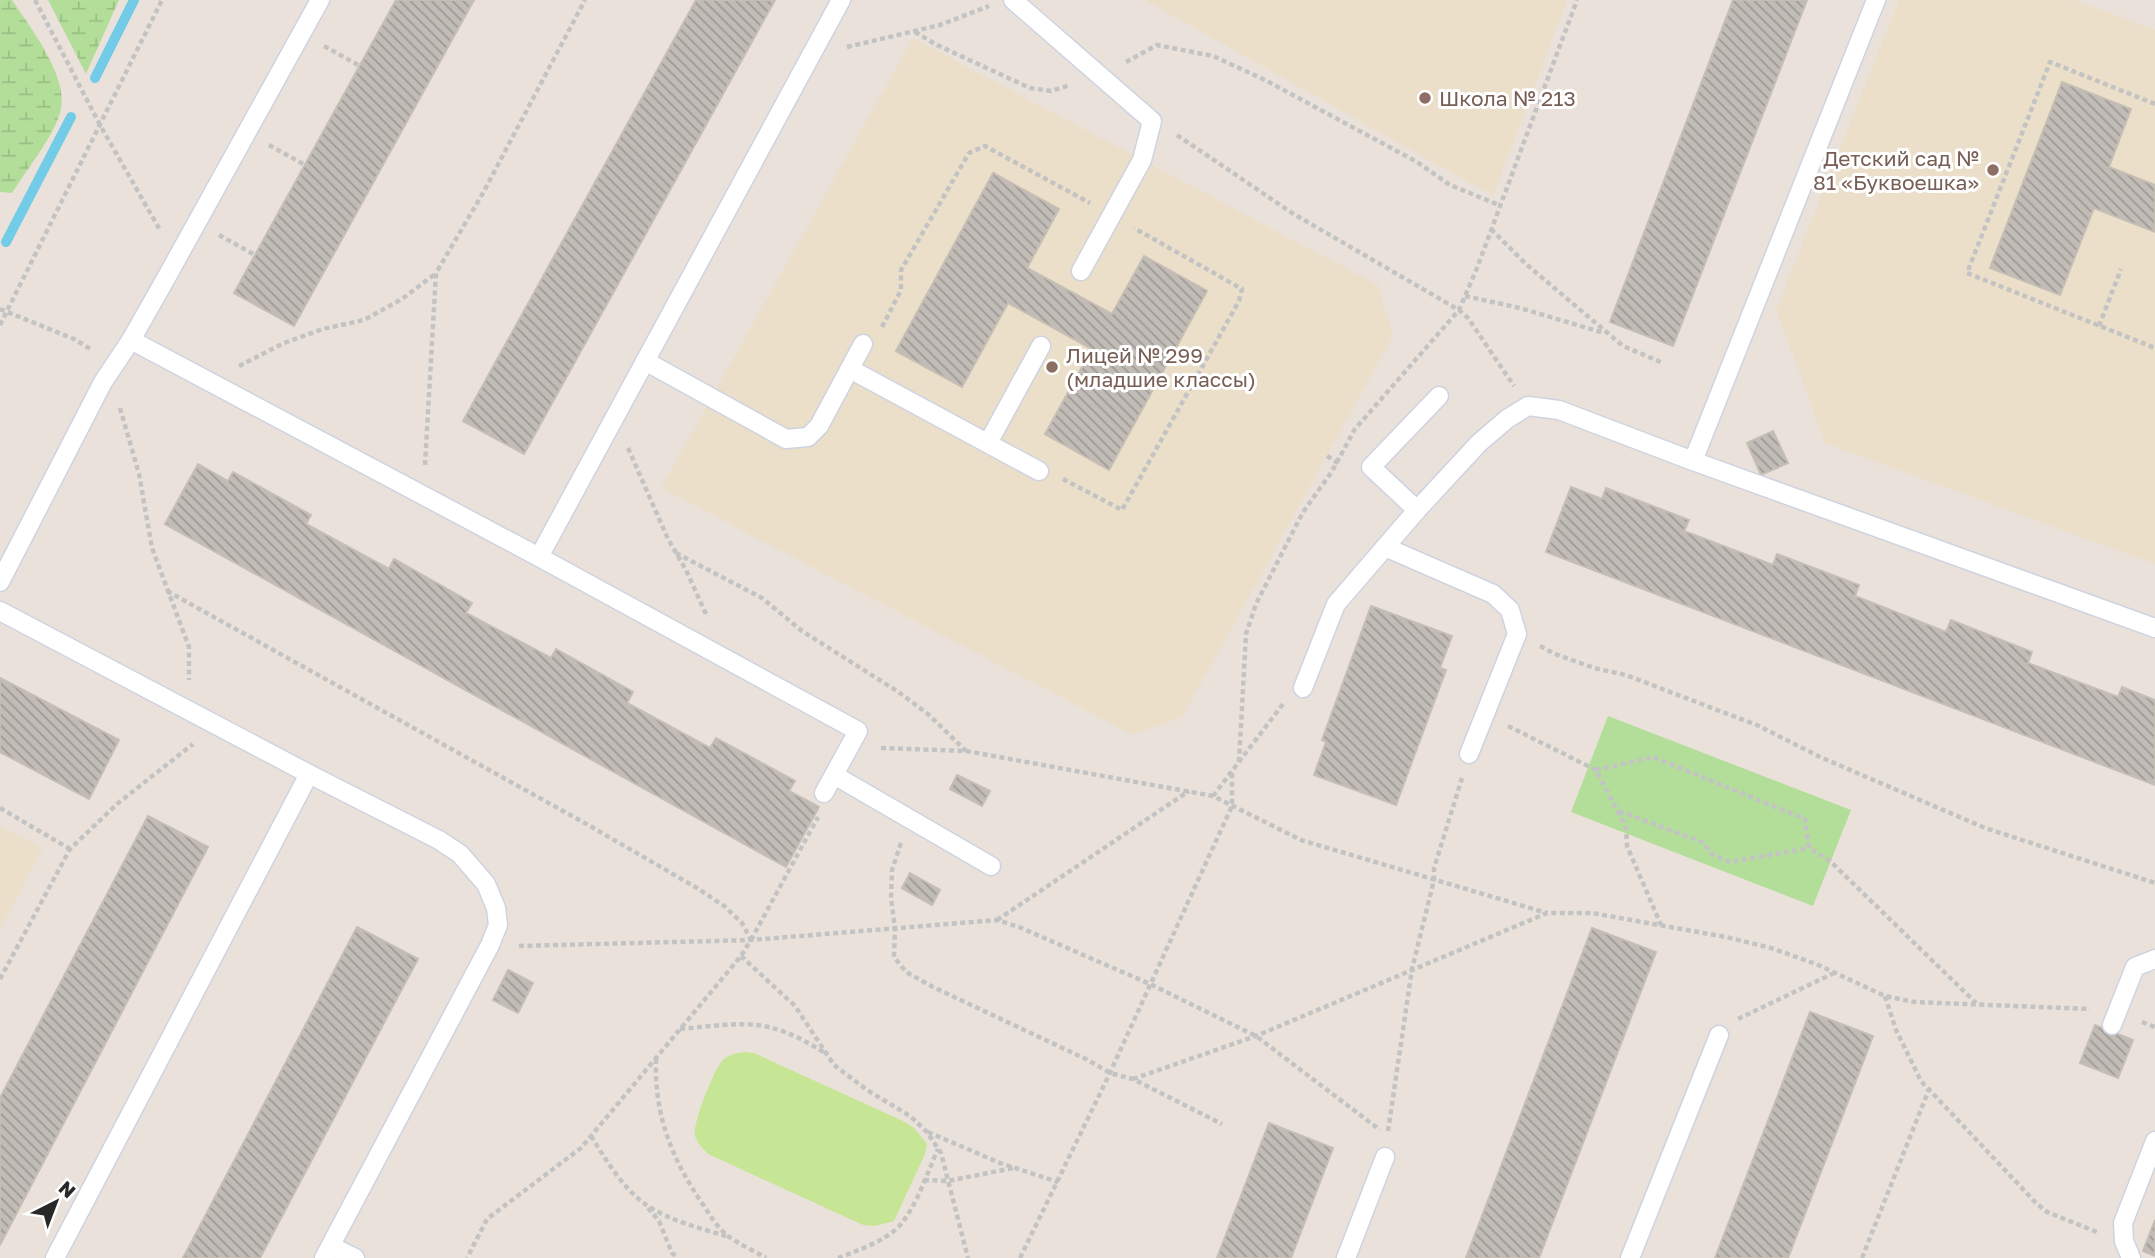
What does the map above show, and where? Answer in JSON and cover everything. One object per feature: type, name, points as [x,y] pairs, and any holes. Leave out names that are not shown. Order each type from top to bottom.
[{"type":"lane","points":[[0,582],[103,382],[131,340],[320,0]]},
{"type":"lane","points":[[539,557],[841,0]]},
{"type":"lane","points":[[1013,0],[1152,121],[1142,160],[1081,271]]},
{"type":"lane","points":[[1693,461],[1876,0]]},
{"type":"lane","points":[[131,340],[539,557],[858,731],[824,793]]},
{"type":"lane","points":[[645,361],[786,439],[808,436],[820,426],[863,344]]},
{"type":"lane","points":[[988,443],[1041,346]]},
{"type":"lane","points":[[850,369],[1039,471]]},
{"type":"lane","points":[[1417,510],[1371,467],[1439,396]]},
{"type":"lane","points":[[1303,688],[1336,604],[1479,443],[1507,419],[1528,406],[1559,410],[2155,628]]},
{"type":"lane","points":[[1385,547],[1493,594],[1510,610],[1517,634],[1469,754]]},
{"type":"lane","points":[[0,611],[188,712],[439,840],[460,854],[486,884],[496,908],[498,925],[490,946],[327,1252],[355,1258]]},
{"type":"lane","points":[[55,1258],[309,774]]},
{"type":"lane","points":[[834,775],[991,866]]},
{"type":"lane","points":[[2112,1025],[2135,968],[2155,959]]},
{"type":"lane","points":[[1630,1258],[1719,1035]]},
{"type":"lane","points":[[2131,1258],[2124,1241],[2123,1223],[2155,1141]]},
{"type":"lane","points":[[1346,1258],[1385,1157]]},
{"type":"path","points":[[35,0],[100,125],[177,259]]},
{"type":"path","points":[[0,325],[162,0]]},
{"type":"path","points":[[209,382],[284,343],[323,329],[363,320],[402,299],[436,273],[483,193],[584,0]]},
{"type":"path","points":[[1239,762],[1246,634],[1255,604],[1303,512],[1331,473],[1355,429],[1459,310],[1577,0]]},
{"type":"path","points":[[843,48],[915,32],[982,10]]},
{"type":"path","points":[[915,32],[937,45],[1031,88],[1051,90],[1101,77],[1157,45],[1213,56],[1265,80],[1384,144],[1417,162],[1450,185],[1478,199],[1499,205]]},
{"type":"path","points":[[348,60],[360,66]]},
{"type":"path","points":[[2155,104],[2050,62],[1966,273],[2155,348]]},
{"type":"path","points":[[1152,121],[1168,129],[1292,213],[1459,310],[1468,318],[1528,406]]},
{"type":"path","points":[[863,344],[880,330],[901,290],[901,270],[969,153],[985,146],[1242,289],[1239,301],[1122,510],[1051,473],[1039,471]]},
{"type":"path","points":[[294,159],[305,165]]},
{"type":"path","points":[[1490,229],[1526,264],[1623,346],[1663,363]]},
{"type":"path","points":[[244,249],[255,255]]},
{"type":"path","points":[[2099,326],[2121,270]]},
{"type":"path","points":[[423,496],[436,273]]},
{"type":"path","points":[[1465,296],[1609,334]]},
{"type":"path","points":[[0,309],[74,339],[114,363]]},
{"type":"path","points":[[103,382],[119,402],[142,488],[152,548],[189,647],[188,712]]},
{"type":"path","points":[[614,419],[637,464],[668,539],[707,616]]},
{"type":"path","points":[[676,553],[762,598],[802,631],[907,698],[928,714],[966,751]]},
{"type":"path","points":[[1517,634],[1555,654],[1594,668],[1626,675],[1759,726],[1820,757],[1985,828],[2155,883]]},
{"type":"path","points":[[1213,796],[1281,706],[1303,688]]},
{"type":"path","points":[[1485,714],[1596,770],[1626,827],[1627,846],[1661,925]]},
{"type":"path","points":[[0,979],[70,849],[117,804],[192,746],[205,720]]},
{"type":"path","points":[[858,731],[878,748],[966,751],[1213,796],[1301,840],[1434,880],[1547,913],[1591,913],[1726,937],[1771,948],[1885,996],[1938,1004],[2082,1008]]},
{"type":"path","points":[[490,946],[751,940],[997,920],[1020,927],[1150,984],[1256,1037],[1387,1136],[1412,969],[1434,880],[1434,868],[1469,754]]},
{"type":"path","points":[[1596,770],[1653,757],[1805,819],[1809,848]]},
{"type":"path","points":[[1020,1258],[1110,1073],[1232,806],[1232,771]]},
{"type":"path","points":[[997,920],[1189,791]]},
{"type":"path","points":[[751,940],[824,806],[824,793]]},
{"type":"path","points":[[0,808],[70,849]]},
{"type":"path","points":[[1618,811],[1702,842],[1712,854],[1730,862],[1809,848],[1830,861],[1977,1004]]},
{"type":"path","points":[[910,819],[892,870],[891,898],[895,929],[894,957],[906,972],[1088,1059],[1110,1073],[1133,1079],[1222,1124]]},
{"type":"path","points":[[1133,1079],[1256,1037],[1547,913]]},
{"type":"path","points":[[741,956],[795,1006],[834,1065],[910,1116],[927,1132],[938,1149],[968,1258]]},
{"type":"path","points":[[1719,1035],[1733,1021],[1835,973]]},
{"type":"path","points":[[1885,996],[1895,1030],[1921,1081],[2047,1212],[2124,1241]]},
{"type":"path","points":[[680,1029],[749,1023],[765,1025],[788,1031],[826,1053]]},
{"type":"path","points":[[656,1058],[657,1105],[664,1129],[687,1181],[715,1224],[729,1237]]},
{"type":"path","points":[[1862,1258],[1929,1089]]},
{"type":"path","points":[[927,1132],[1013,1168],[1058,1182]]},
{"type":"path","points":[[590,1136],[617,1175],[659,1221],[672,1253],[678,1258]]},
{"type":"path","points":[[838,1258],[892,1233],[900,1225],[938,1149]]},
{"type":"path","points":[[924,1180],[948,1181],[1013,1168]]},
{"type":"path","points":[[646,1204],[688,1224],[729,1237],[766,1258]]},
{"type":"shaded area","name":"Школа № 213","points":[[1145,0],[1567,0],[1493,196]]},
{"type":"shaded area","name":"Детский сад № 81 «Буквоешка»","points":[[1899,0],[2075,0],[2155,30],[2155,564],[1825,443],[1776,309]]},
{"type":"shaded area","name":"Лицей № 299 (младшие классы)","points":[[913,38],[1378,285],[1393,336],[1183,716],[1133,735],[661,488]]},
{"type":"shaded area","points":[[0,826],[43,848],[0,929]]},
{"type":"green space","points":[[0,0],[12,0],[38,39],[54,69],[62,99],[52,133],[12,193],[0,192]]},
{"type":"green space","points":[[48,0],[119,0],[86,74]]},
{"type":"green space","points":[[1608,716],[1851,810],[1813,906],[1571,812]]},
{"type":"green space","points":[[745,1052],[754,1053],[914,1128],[927,1144],[925,1154],[894,1221],[875,1226],[863,1225],[708,1154],[702,1148],[696,1139],[695,1130],[710,1083],[724,1059]]},
{"type":"building","points":[[396,0],[474,0],[294,326],[234,293]]},
{"type":"building","points":[[696,0],[775,0],[524,454],[463,421]]},
{"type":"building","points":[[1733,0],[1807,0],[1673,346],[1610,322]]},
{"type":"building","points":[[2062,82],[2131,109],[2109,167],[2155,185],[2155,232],[2094,208],[2060,295],[1990,268]]},
{"type":"building","points":[[993,173],[1059,209],[1027,268],[1112,314],[1144,256],[1207,291],[1109,470],[1045,434],[1092,349],[1008,303],[962,387],[896,351]]},
{"type":"building","points":[[1773,431],[1788,463],[1761,475],[1747,443]]},
{"type":"building","points":[[198,464],[228,481],[233,472],[311,515],[306,524],[389,569],[394,559],[472,603],[466,613],[551,658],[556,649],[633,692],[627,703],[710,748],[716,738],[795,781],[789,791],[819,807],[786,867],[165,524]]},
{"type":"building","points":[[1571,487],[1602,499],[1606,488],[1689,520],[1684,531],[1773,565],[1777,554],[1859,585],[1855,596],[1946,632],[1951,620],[2032,652],[2028,663],[2118,697],[2122,687],[2155,700],[2155,785],[1546,552]]},
{"type":"building","points":[[1371,606],[1452,636],[1440,668],[1446,670],[1396,805],[1314,775],[1326,742],[1322,740]]},
{"type":"building","points":[[0,678],[119,740],[89,799],[0,752]]},
{"type":"building","points":[[957,775],[990,791],[982,806],[950,789]]},
{"type":"building","points":[[148,816],[208,847],[0,1245],[0,1098]]},
{"type":"building","points":[[910,873],[940,890],[932,905],[902,888]]},
{"type":"building","points":[[357,927],[418,959],[260,1258],[183,1258]]},
{"type":"building","points":[[1592,928],[1656,952],[1539,1258],[1466,1258]]},
{"type":"building","points":[[508,970],[533,983],[518,1013],[493,1000]]},
{"type":"building","points":[[1810,1012],[1873,1036],[1788,1258],[1715,1258]]},
{"type":"building","points":[[2095,1025],[2133,1040],[2118,1078],[2080,1063]]},
{"type":"building","points":[[1269,1123],[1333,1148],[1291,1258],[1217,1258]]},
{"type":"building","points":[[2155,1220],[2155,1256],[2143,1251]]},
{"type":"waterway","points":[[95,78],[134,0]]},
{"type":"waterway","points":[[6,242],[71,117]]},
{"type":"place","name":"Школа № 213","points":[[1425,98]]},
{"type":"place","name":"Детский сад № 81 «Буквоешка»","points":[[1993,170]]},
{"type":"place","name":"Лицей № 299 (младшие классы)","points":[[1052,367]]}]
